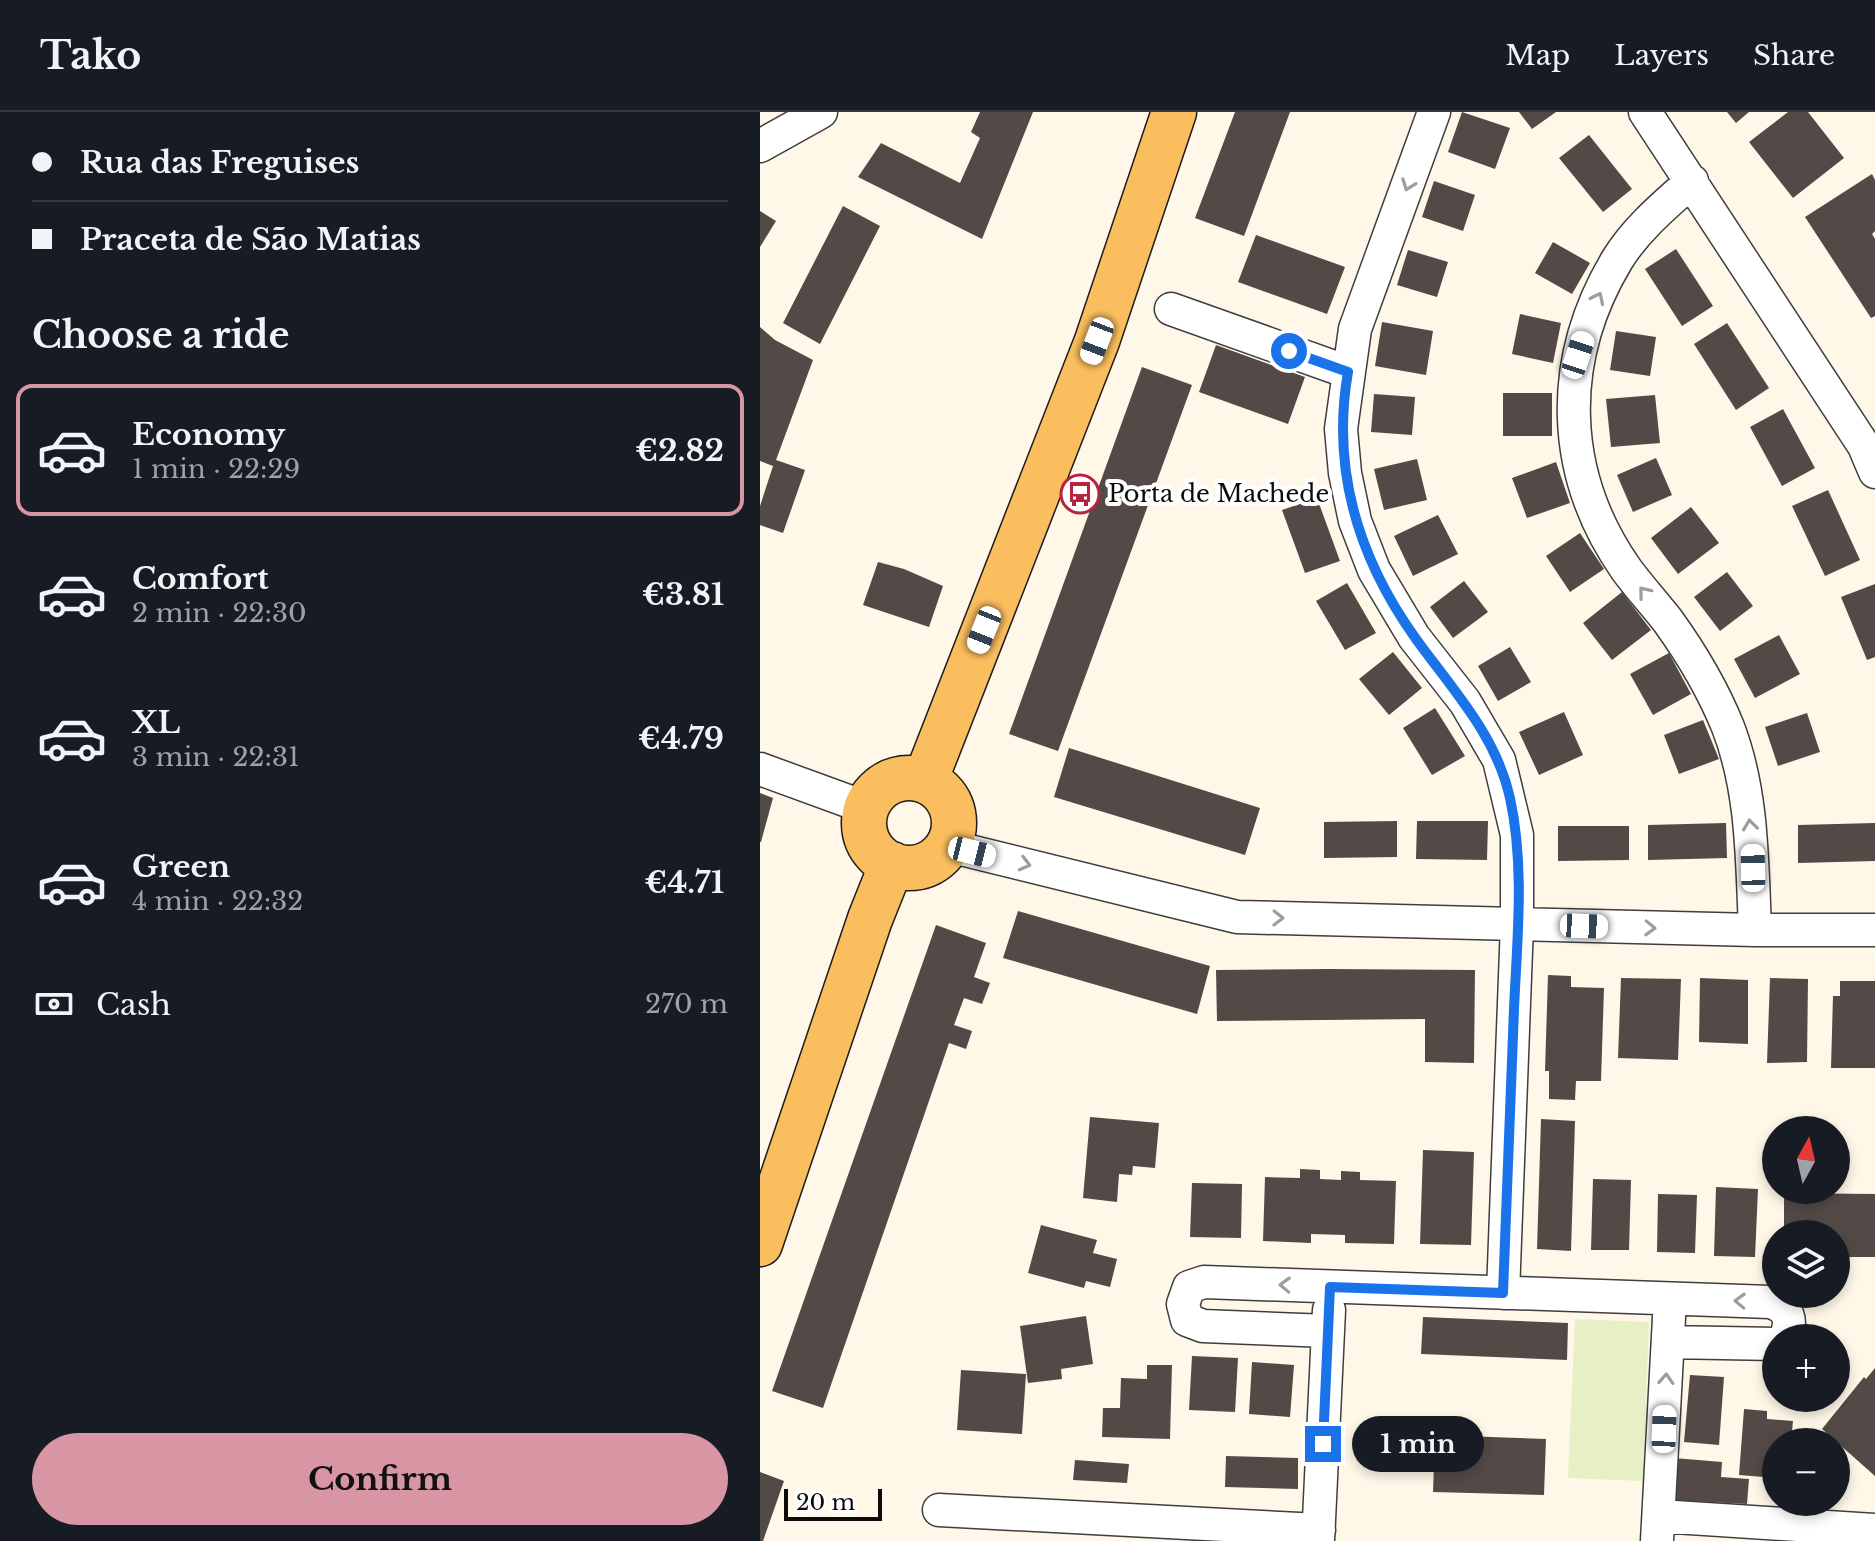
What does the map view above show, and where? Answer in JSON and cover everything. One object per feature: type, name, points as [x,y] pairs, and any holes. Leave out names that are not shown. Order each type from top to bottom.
[{"type":"main road","points":[[925,781],[1097,341],[1174,112]]},
{"type":"main road","points":[[911,778],[925,781],[939,789],[949,801],[954,815],[954,831],[949,846],[930,864],[904,869],[879,858],[871,847],[864,821],[867,808],[884,786],[911,778]]},
{"type":"main road","points":[[760,1244],[870,919],[892,864]]},
{"type":"street","points":[[1434,112],[1355,329],[1341,429],[1345,473],[1355,521],[1374,570],[1414,637],[1465,702],[1499,760],[1517,835],[1517,924],[1503,1293]]},
{"type":"street","points":[[1645,112],[1864,446],[1875,472]]},
{"type":"street","points":[[760,146],[806,116]]},
{"type":"street","points":[[1692,181],[1654,215],[1618,259],[1594,306],[1578,355],[1572,400],[1576,448],[1585,492],[1604,534],[1693,659],[1728,726],[1745,783],[1752,837],[1755,930]]},
{"type":"street","points":[[1171,309],[1348,372]]},
{"type":"street","points":[[760,769],[867,808]]},
{"type":"street","points":[[949,846],[1237,917],[1755,930],[1875,930]]},
{"type":"street","points":[[1328,1331],[1203,1326],[1187,1320],[1183,1304],[1189,1287],[1204,1282],[1779,1305],[1789,1316],[1790,1324]]},
{"type":"street","points":[[939,1510],[1318,1535],[1330,1287]]},
{"type":"street","points":[[1670,1299],[1658,1528],[1874,1530]]},
{"type":"street","points":[[1668,1342],[1762,1344]]},
{"type":"green space","points":[[1575,1319],[1649,1322],[1643,1481],[1568,1478]]},
{"type":"building","points":[[980,112],[1033,112],[982,239],[858,177],[881,143],[960,183],[980,138],[971,132]]},
{"type":"building","points":[[1235,112],[1290,112],[1244,236],[1195,218]]},
{"type":"building","points":[[1462,112],[1510,128],[1495,169],[1448,152]]},
{"type":"building","points":[[1519,112],[1556,112],[1532,129]]},
{"type":"building","points":[[1727,112],[1749,112],[1736,123]]},
{"type":"building","points":[[1788,112],[1808,112],[1844,158],[1793,198],[1749,142]]},
{"type":"building","points":[[1589,135],[1632,189],[1603,212],[1559,158]]},
{"type":"building","points":[[1872,174],[1875,180],[1875,231],[1872,234],[1875,239],[1875,316],[1871,318],[1805,217]]},
{"type":"building","points":[[1434,181],[1475,195],[1463,231],[1422,217]]},
{"type":"building","points":[[843,206],[880,226],[820,344],[783,323]]},
{"type":"building","points":[[760,211],[776,221],[760,247]]},
{"type":"building","points":[[1256,235],[1345,267],[1327,314],[1238,282]]},
{"type":"building","points":[[1553,242],[1590,263],[1572,294],[1535,273]]},
{"type":"building","points":[[1676,249],[1713,306],[1682,326],[1645,269]]},
{"type":"building","points":[[1408,250],[1448,262],[1437,297],[1397,285]]},
{"type":"building","points":[[1520,314],[1561,323],[1553,363],[1512,354]]},
{"type":"building","points":[[1382,322],[1433,331],[1426,375],[1375,366]]},
{"type":"building","points":[[1727,323],[1769,388],[1736,410],[1694,344]]},
{"type":"building","points":[[760,327],[775,340],[813,360],[776,460],[805,470],[783,533],[760,525],[760,506],[773,466],[760,461]]},
{"type":"building","points":[[1616,331],[1656,337],[1650,376],[1610,370]]},
{"type":"building","points":[[1216,345],[1305,377],[1288,424],[1199,392]]},
{"type":"building","points":[[1142,367],[1192,385],[1058,751],[1009,734]]},
{"type":"building","points":[[1503,393],[1552,393],[1552,436],[1503,436]]},
{"type":"building","points":[[1374,394],[1415,397],[1412,435],[1371,432]]},
{"type":"building","points":[[1655,395],[1660,443],[1611,447],[1606,399]]},
{"type":"building","points":[[1783,409],[1815,468],[1782,486],[1750,427]]},
{"type":"building","points":[[1656,458],[1672,495],[1633,512],[1617,475]]},
{"type":"building","points":[[1417,459],[1427,500],[1384,510],[1374,469]]},
{"type":"building","points":[[1556,462],[1570,503],[1527,518],[1512,478]]},
{"type":"building","points":[[1828,490],[1860,560],[1825,576],[1792,506]]},
{"type":"building","points":[[1317,498],[1340,561],[1305,573],[1282,510]]},
{"type":"building","points":[[1691,507],[1719,543],[1678,574],[1651,538]]},
{"type":"building","points":[[1438,515],[1458,554],[1413,576],[1394,536]]},
{"type":"building","points":[[1580,533],[1604,569],[1570,592],[1546,556]]},
{"type":"building","points":[[878,562],[904,569],[943,586],[929,627],[863,605]]},
{"type":"building","points":[[1727,572],[1753,606],[1720,631],[1694,597]]},
{"type":"building","points":[[1464,581],[1488,612],[1453,638],[1430,607]]},
{"type":"building","points":[[1347,583],[1376,633],[1345,650],[1316,601]]},
{"type":"building","points":[[1875,584],[1875,657],[1867,660],[1841,597]]},
{"type":"building","points":[[1622,592],[1651,630],[1612,660],[1583,623]]},
{"type":"building","points":[[1779,635],[1800,674],[1755,698],[1734,659]]},
{"type":"building","points":[[1510,647],[1531,682],[1498,701],[1478,666]]},
{"type":"building","points":[[1393,652],[1422,688],[1389,715],[1359,679]]},
{"type":"building","points":[[1669,653],[1691,694],[1653,715],[1630,674]]},
{"type":"building","points":[[1435,708],[1465,756],[1432,775],[1403,728]]},
{"type":"building","points":[[1564,712],[1583,755],[1539,775],[1519,732]]},
{"type":"building","points":[[1807,713],[1820,752],[1778,766],[1765,727]]},
{"type":"building","points":[[1703,720],[1719,759],[1679,774],[1664,735]]},
{"type":"building","points":[[1069,748],[1260,808],[1245,855],[1054,797]]},
{"type":"building","points":[[760,793],[773,798],[761,842],[760,842]]},
{"type":"building","points":[[1397,821],[1397,857],[1324,858],[1324,822]]},
{"type":"building","points":[[1417,821],[1488,821],[1487,860],[1416,859]]},
{"type":"building","points":[[1726,823],[1727,858],[1648,860],[1648,825]]},
{"type":"building","points":[[1875,823],[1875,861],[1798,863],[1798,825]]},
{"type":"building","points":[[1558,826],[1629,826],[1629,860],[1558,861]]},
{"type":"building","points":[[1018,911],[1210,966],[1197,1014],[1003,958]]},
{"type":"building","points":[[936,925],[986,943],[974,977],[990,983],[982,1004],[964,998],[954,1025],[972,1031],[966,1049],[949,1043],[823,1408],[772,1391]]},
{"type":"building","points":[[1216,970],[1475,970],[1474,1063],[1425,1062],[1425,1019],[1217,1021]]},
{"type":"building","points":[[1548,975],[1571,976],[1571,987],[1604,988],[1601,1081],[1576,1081],[1575,1100],[1549,1099],[1549,1071],[1545,1071]]},
{"type":"building","points":[[1621,978],[1681,979],[1678,1060],[1618,1058]]},
{"type":"building","points":[[1700,978],[1748,980],[1748,1044],[1699,1042]]},
{"type":"building","points":[[1770,978],[1808,979],[1807,1062],[1767,1063]]},
{"type":"building","points":[[1840,981],[1875,981],[1875,1068],[1831,1068],[1833,996],[1840,996]]},
{"type":"building","points":[[1090,1117],[1159,1123],[1155,1168],[1133,1166],[1132,1175],[1119,1174],[1117,1202],[1083,1198]]},
{"type":"building","points":[[1541,1119],[1575,1121],[1571,1251],[1537,1249]]},
{"type":"building","points":[[1423,1150],[1474,1152],[1471,1245],[1420,1244]]},
{"type":"building","points":[[1300,1169],[1320,1170],[1320,1179],[1341,1180],[1341,1171],[1360,1172],[1360,1180],[1396,1181],[1394,1244],[1345,1243],[1345,1235],[1311,1234],[1311,1243],[1263,1241],[1265,1177],[1300,1178]]},
{"type":"building","points":[[1593,1179],[1631,1180],[1629,1250],[1591,1250]]},
{"type":"building","points":[[1192,1183],[1242,1184],[1241,1238],[1190,1237]]},
{"type":"building","points":[[1716,1187],[1758,1189],[1755,1257],[1714,1256]]},
{"type":"building","points":[[1658,1194],[1697,1195],[1695,1253],[1657,1252]]},
{"type":"building","points":[[1850,1194],[1875,1194],[1875,1257],[1850,1257],[1850,1220],[1784,1220],[1784,1204],[1850,1204]]},
{"type":"building","points":[[1041,1225],[1097,1240],[1093,1253],[1117,1259],[1110,1287],[1086,1281],[1084,1288],[1028,1273]]},
{"type":"building","points":[[1086,1316],[1093,1364],[1061,1369],[1062,1379],[1028,1383],[1020,1326]]},
{"type":"building","points":[[1423,1317],[1568,1323],[1567,1360],[1421,1354]]},
{"type":"building","points":[[1192,1356],[1238,1358],[1235,1412],[1189,1410]]},
{"type":"building","points":[[1252,1362],[1294,1365],[1290,1417],[1249,1414]]},
{"type":"building","points":[[1147,1365],[1172,1365],[1170,1439],[1102,1437],[1103,1408],[1120,1408],[1121,1378],[1147,1379]]},
{"type":"building","points":[[1875,1368],[1875,1476],[1850,1454],[1850,1428],[1823,1428],[1836,1412],[1850,1412],[1850,1394],[1864,1377],[1866,1379]]},
{"type":"building","points":[[961,1370],[1026,1374],[1022,1434],[957,1430]]},
{"type":"building","points":[[1690,1375],[1724,1377],[1719,1445],[1684,1442]]},
{"type":"building","points":[[1744,1409],[1767,1412],[1767,1419],[1793,1421],[1792,1428],[1762,1428],[1762,1477],[1739,1475]]},
{"type":"building","points":[[1435,1435],[1546,1439],[1544,1495],[1433,1492]]},
{"type":"building","points":[[1226,1456],[1298,1458],[1298,1489],[1225,1487]]},
{"type":"building","points":[[1674,1458],[1722,1462],[1721,1477],[1749,1479],[1747,1504],[1671,1500]]},
{"type":"building","points":[[1075,1460],[1129,1464],[1127,1483],[1073,1480]]},
{"type":"building","points":[[760,1472],[784,1481],[763,1541],[760,1541]]},
{"type":"place","name":"Porta de Machede","points":[[1080,494]]},
{"type":"route","points":[[1289,351],[1348,372],[1341,429],[1345,473],[1355,521],[1374,570],[1414,637],[1465,702],[1499,760],[1517,835],[1517,924],[1503,1293],[1330,1287],[1323,1444]]}]
